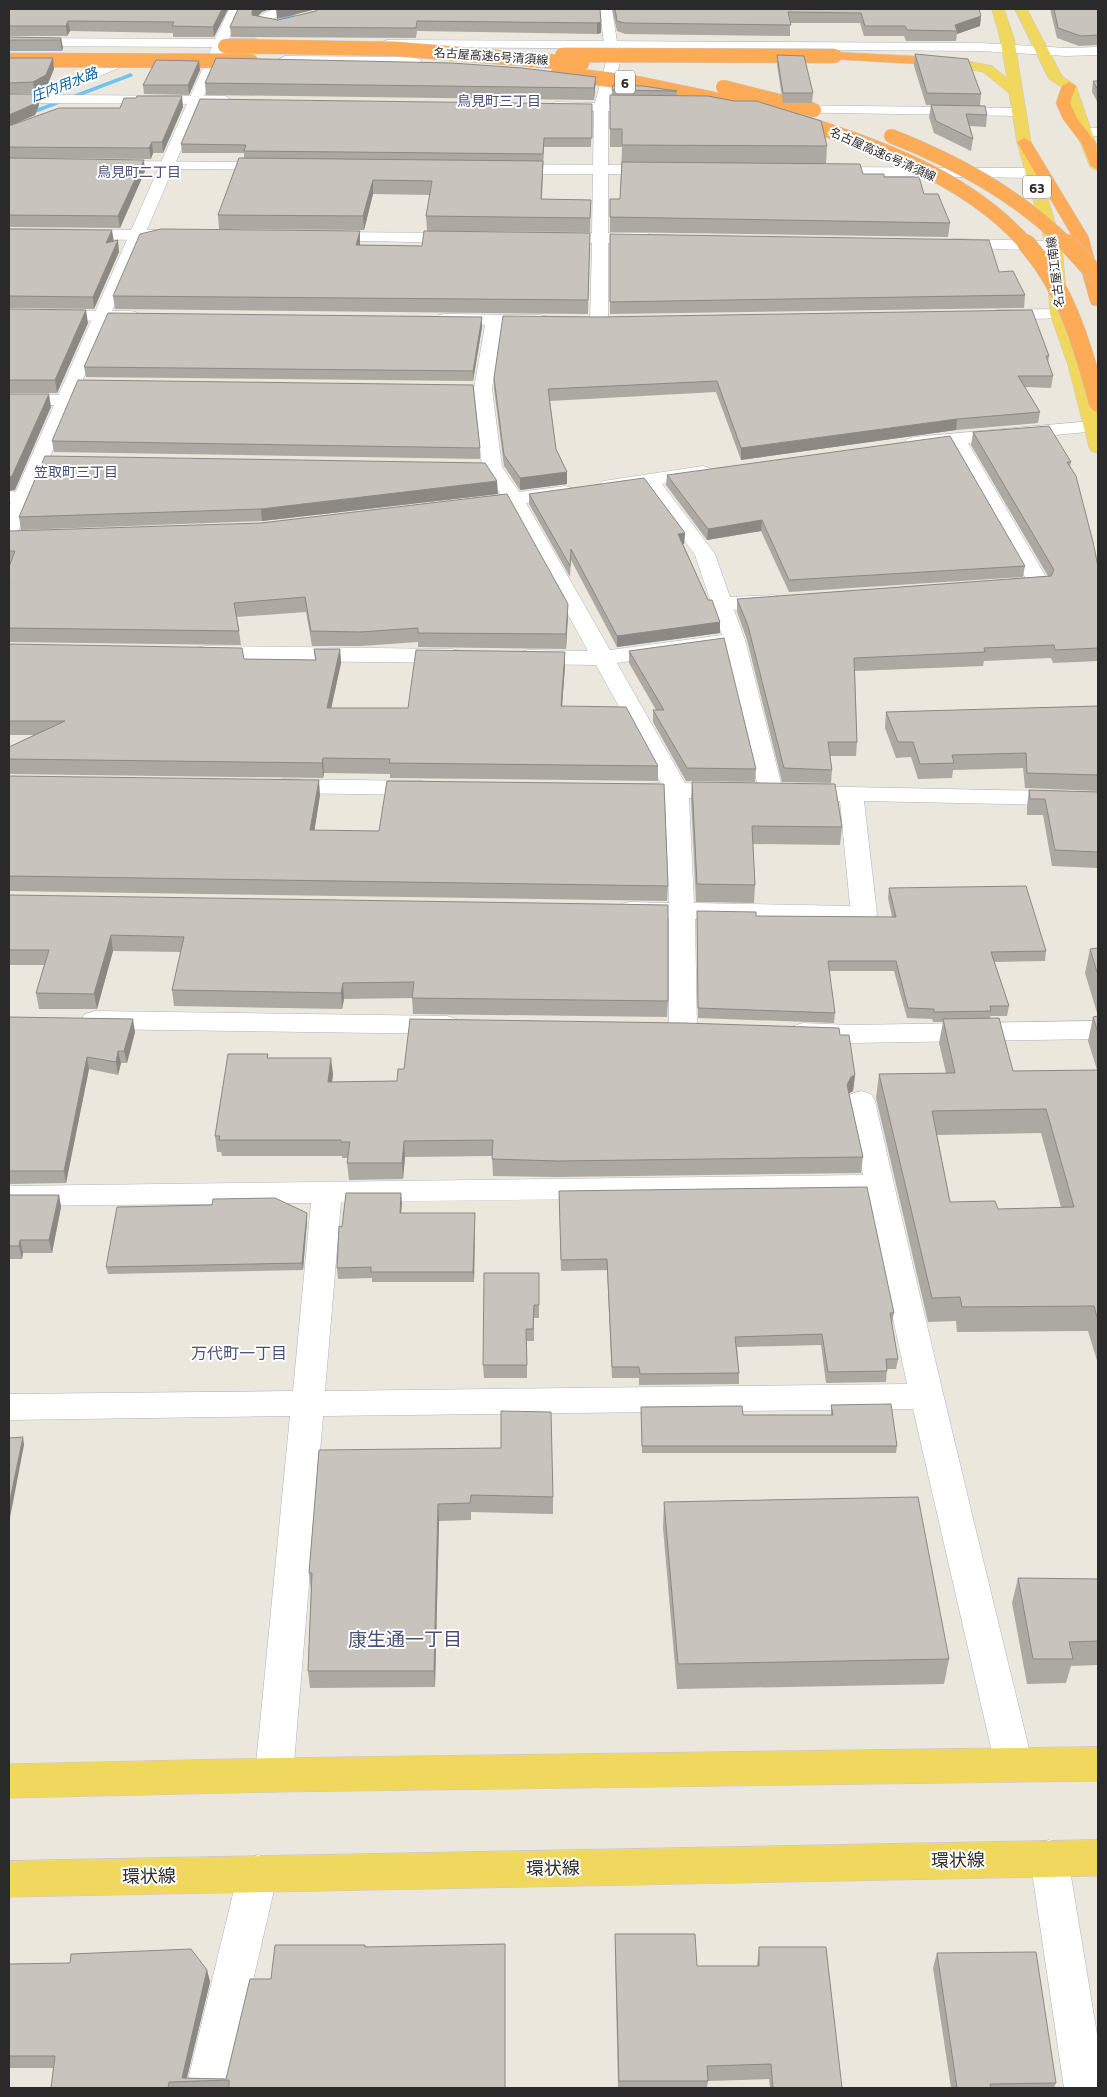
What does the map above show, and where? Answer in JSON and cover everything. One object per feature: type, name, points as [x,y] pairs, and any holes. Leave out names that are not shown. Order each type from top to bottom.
[{"type":"highway","name":"名古屋高速6号清須線","points":[[9,46],[336,47],[552,60],[711,84],[770,98],[861,125]]},
{"type":"highway","points":[[9,52],[835,56],[954,62]]},
{"type":"highway","points":[[9,60],[104,60]]},
{"type":"highway","name":"名古屋高速6号清須線","points":[[123,61],[365,62],[512,69],[598,78],[681,91],[752,107],[809,123],[859,141],[950,184],[1000,219],[1019,237],[1034,254],[1076,328],[1098,403]]},
{"type":"highway","points":[[1069,86],[1063,103],[1070,119],[1089,143],[1098,167]]},
{"type":"highway","name":"名古屋高速6号清須線","points":[[877,130],[944,159],[1012,197],[1076,249],[1098,277]]},
{"type":"highway","points":[[1024,142],[1080,236],[1098,302]]},
{"type":"main road","name":"名古屋江南線","points":[[998,9],[1007,38],[1024,142],[1054,246],[1059,314],[1077,365],[1098,447]]},
{"type":"main road","points":[[1021,9],[1042,54],[1056,78],[1069,86],[1083,132],[1098,167]]},
{"type":"main road","points":[[954,62],[987,69],[1015,91]]},
{"type":"main road","points":[[9,1781],[274,1775],[1098,1764]]},
{"type":"main road","name":"環状線","points":[[9,1879],[1098,1858]]},
{"type":"street","points":[[9,529],[16,497],[39,460],[235,9]]},
{"type":"street","points":[[285,9],[267,16],[260,22],[268,25],[289,24],[327,9]]},
{"type":"street","points":[[599,321],[601,107],[613,62],[606,9]]},
{"type":"street","points":[[9,42],[612,45],[1009,54],[1098,51]]},
{"type":"street","points":[[104,60],[954,62],[1009,54]]},
{"type":"street","points":[[9,108],[123,61]]},
{"type":"street","points":[[9,99],[235,101]]},
{"type":"street","points":[[55,114],[92,99]]},
{"type":"street","points":[[542,106],[660,108]]},
{"type":"street","points":[[689,108],[1018,112]]},
{"type":"street","points":[[1083,132],[1098,132]]},
{"type":"street","points":[[88,164],[286,166]]},
{"type":"street","points":[[492,169],[679,170]]},
{"type":"street","points":[[807,172],[1033,173]]},
{"type":"street","points":[[9,234],[187,235]]},
{"type":"street","points":[[307,237],[475,238]]},
{"type":"street","points":[[542,238],[658,238]]},
{"type":"street","points":[[935,244],[1054,246]]},
{"type":"street","points":[[979,315],[1059,314]]},
{"type":"street","points":[[9,315],[151,316]]},
{"type":"street","points":[[425,318],[561,320]]},
{"type":"street","points":[[494,319],[473,388],[482,467],[514,499],[677,790],[682,910],[673,1028],[712,1029]]},
{"type":"street","points":[[580,320],[618,320]]},
{"type":"street","points":[[9,400],[68,392],[91,384]]},
{"type":"street","points":[[899,446],[956,438],[1092,427]]},
{"type":"street","points":[[956,438],[1040,584],[990,587]]},
{"type":"street","points":[[39,460],[59,460]]},
{"type":"street","points":[[456,506],[726,469]]},
{"type":"street","points":[[649,480],[705,554],[734,640],[771,792]]},
{"type":"street","points":[[9,538],[28,538]]},
{"type":"street","points":[[721,604],[791,600]]},
{"type":"street","points":[[503,657],[602,658],[734,640]]},
{"type":"street","points":[[187,653],[474,656]]},
{"type":"street","points":[[258,786],[448,788]]},
{"type":"street","points":[[607,790],[1098,799]]},
{"type":"street","points":[[603,909],[864,914],[851,795]]},
{"type":"street","points":[[68,1020],[475,1025]]},
{"type":"street","points":[[782,1031],[851,1034],[1098,1030]]},
{"type":"street","points":[[861,1101],[926,1396],[1014,1765]]},
{"type":"street","points":[[9,1196],[881,1185]]},
{"type":"street","points":[[274,1775],[327,1193]]},
{"type":"street","points":[[9,1406],[926,1396]]},
{"type":"street","points":[[1048,1858],[1085,2088]]},
{"type":"street","points":[[207,2088],[258,1873]]},
{"type":"building","points":[[9,9],[222,9],[213,27],[172,26],[174,22],[68,21],[66,26],[9,26]]},
{"type":"building","points":[[238,9],[254,9],[252,15],[278,20],[319,9],[600,9],[601,22],[417,21],[416,28],[230,27]]},
{"type":"building","points":[[615,9],[979,9],[981,16],[955,25],[957,31],[907,30],[905,26],[865,26],[861,13],[788,12],[791,25],[625,23],[617,21]]},
{"type":"building","points":[[1054,9],[1098,9],[1098,35],[1081,36],[1058,28]]},
{"type":"building","points":[[9,37],[61,38],[60,40],[9,40]]},
{"type":"building","points":[[915,54],[968,59],[981,94],[927,93]]},
{"type":"building","points":[[777,55],[804,56],[813,93],[783,93]]},
{"type":"building","points":[[9,58],[53,58],[46,75],[33,82],[9,83]]},
{"type":"building","points":[[216,58],[452,63],[522,68],[596,77],[594,88],[205,83]]},
{"type":"building","points":[[156,60],[199,61],[188,85],[143,85]]},
{"type":"building","points":[[1093,81],[1098,81],[1098,90]]},
{"type":"building","points":[[613,85],[643,86],[677,91],[612,90]]},
{"type":"building","points":[[9,94],[38,94],[34,104],[9,115]]},
{"type":"building","points":[[610,95],[708,96],[734,101],[756,101],[821,121],[827,146],[622,145],[622,129],[610,129]]},
{"type":"building","points":[[137,96],[182,96],[162,142],[152,142],[149,148],[9,147],[9,126],[59,108],[120,108],[124,98],[136,98]]},
{"type":"building","points":[[200,99],[592,104],[592,138],[544,138],[543,154],[244,151],[246,145],[181,144]]},
{"type":"building","points":[[931,105],[985,106],[987,115],[966,114],[973,139],[936,121]]},
{"type":"building","points":[[9,158],[144,160],[118,216],[9,215]]},
{"type":"building","points":[[239,158],[543,161],[541,199],[591,200],[590,218],[426,216],[432,181],[373,180],[363,216],[218,215]]},
{"type":"building","points":[[622,162],[860,164],[863,174],[884,174],[884,177],[919,177],[924,194],[938,194],[950,223],[610,217],[610,199],[620,199]]},
{"type":"building","points":[[9,229],[112,230],[106,243],[118,240],[93,297],[9,296]]},
{"type":"building","points":[[161,229],[360,231],[356,245],[422,246],[424,231],[590,233],[588,300],[113,296],[140,234]]},
{"type":"building","points":[[610,234],[989,240],[999,272],[1013,271],[1025,295],[610,302]]},
{"type":"building","points":[[9,309],[86,310],[55,380],[9,380]]},
{"type":"building","points":[[1032,310],[1049,356],[1046,356],[1053,376],[1018,376],[1040,412],[957,419],[741,448],[717,381],[548,389],[556,449],[567,472],[520,478],[504,455],[494,378],[503,316],[599,317]]},
{"type":"building","points":[[108,313],[482,317],[473,371],[84,367]]},
{"type":"building","points":[[78,380],[473,385],[480,448],[52,441]]},
{"type":"building","points":[[9,394],[49,394],[12,476],[9,477]]},
{"type":"building","points":[[1049,426],[1071,462],[1067,462],[1076,476],[1093,542],[1098,566],[1098,648],[1055,650],[1054,645],[984,648],[985,652],[854,658],[857,742],[828,742],[832,770],[784,768],[748,626],[737,599],[1051,576],[1054,570],[973,432]]},
{"type":"building","points":[[950,436],[1025,566],[789,580],[762,520],[708,529],[667,475]]},
{"type":"building","points":[[45,456],[485,463],[497,481],[261,509],[19,517]]},
{"type":"building","points":[[644,478],[685,533],[678,534],[708,600],[712,600],[720,622],[617,636],[571,549],[570,566],[529,494]]},
{"type":"building","points":[[507,494],[568,604],[566,634],[418,633],[418,628],[360,632],[311,631],[305,597],[234,603],[239,631],[9,628],[9,567],[15,551],[9,551],[9,531],[261,523]]},
{"type":"building","points":[[724,638],[756,769],[687,768],[653,710],[664,710],[629,651]]},
{"type":"building","points":[[9,644],[242,648],[244,659],[316,660],[314,649],[340,649],[327,708],[408,708],[416,650],[565,652],[561,706],[626,707],[658,766],[389,763],[390,759],[323,758],[322,763],[9,759],[9,747],[65,721],[9,721]]},
{"type":"building","points":[[1098,706],[1098,775],[1027,773],[1026,753],[952,755],[954,763],[920,764],[913,742],[898,742],[886,712]]},
{"type":"building","points":[[9,776],[319,780],[310,830],[379,831],[387,781],[664,784],[668,886],[9,876]]},
{"type":"building","points":[[692,782],[835,784],[842,827],[752,826],[755,885],[697,884]]},
{"type":"building","points":[[1029,790],[1098,792],[1098,852],[1055,850],[1045,799],[1030,799]]},
{"type":"building","points":[[1026,886],[1046,951],[991,952],[1009,1006],[990,1006],[991,1011],[934,1012],[934,1009],[908,1008],[896,961],[828,961],[835,1013],[698,1008],[697,911],[756,912],[756,916],[896,917],[889,888]]},
{"type":"building","points":[[9,895],[668,905],[668,1001],[412,998],[414,982],[343,983],[341,993],[172,990],[184,937],[111,935],[94,994],[36,993],[49,950],[9,950]]},
{"type":"building","points":[[1098,948],[1098,975],[1090,949]]},
{"type":"building","points":[[1098,1016],[1098,1033],[1093,1017]]},
{"type":"building","points":[[9,1017],[133,1019],[124,1051],[118,1051],[116,1062],[87,1057],[64,1171],[9,1171]]},
{"type":"building","points":[[999,1018],[1013,1071],[1098,1070],[1098,1321],[1094,1306],[962,1307],[960,1297],[932,1298],[879,1074],[955,1073],[943,1019]],"holes":[[[1046,1109],[1074,1207],[998,1209],[995,1201],[950,1202],[932,1111]]]},
{"type":"building","points":[[410,1019],[684,1023],[839,1028],[840,1035],[849,1035],[855,1075],[851,1077],[847,1085],[863,1157],[558,1161],[492,1159],[493,1140],[404,1141],[402,1163],[347,1163],[350,1142],[341,1142],[341,1140],[219,1140],[220,1136],[215,1136],[228,1054],[268,1054],[267,1058],[331,1058],[328,1082],[397,1081],[398,1069],[404,1069]]},
{"type":"building","points":[[867,1187],[894,1313],[890,1313],[898,1359],[886,1359],[887,1371],[828,1372],[822,1334],[735,1337],[739,1373],[640,1374],[639,1367],[612,1367],[607,1259],[561,1260],[559,1191]]},
{"type":"building","points":[[346,1193],[401,1193],[400,1213],[475,1213],[473,1272],[371,1272],[371,1267],[337,1268],[339,1226],[342,1227]]},
{"type":"building","points":[[9,1195],[59,1195],[49,1240],[20,1240],[19,1246],[9,1246]]},
{"type":"building","points":[[275,1198],[307,1213],[302,1263],[106,1267],[117,1207],[212,1205],[213,1199]]},
{"type":"building","points":[[484,1273],[539,1273],[539,1305],[534,1305],[533,1329],[526,1329],[527,1365],[483,1365]]},
{"type":"building","points":[[891,1404],[897,1446],[642,1446],[641,1407],[742,1406],[743,1415],[833,1415],[831,1405]]},
{"type":"building","points":[[501,1411],[551,1412],[553,1497],[471,1495],[470,1503],[438,1504],[434,1671],[308,1671],[312,1573],[309,1573],[319,1450],[501,1448]]},
{"type":"building","points":[[23,1437],[9,1505],[9,1438]]},
{"type":"building","points":[[918,1497],[949,1659],[678,1664],[664,1502]]},
{"type":"building","points":[[1018,1578],[1098,1579],[1098,1641],[1069,1642],[1073,1659],[1033,1659]]},
{"type":"building","points":[[615,1934],[695,1934],[697,1966],[759,1966],[759,1947],[826,1947],[842,2088],[773,2088],[771,2064],[707,2066],[708,2081],[619,2081]]},
{"type":"building","points":[[505,1944],[505,2088],[229,2088],[229,2080],[169,2082],[168,2088],[51,2088],[55,2056],[9,2056],[9,1964],[70,1963],[71,1954],[191,1949],[207,1970],[182,2078],[226,2079],[250,1979],[271,1979],[275,1945],[365,1945],[365,1947]]},
{"type":"building","points":[[1036,1952],[1056,2083],[990,2084],[991,2088],[957,2088],[937,1953]]},
{"type":"waterway","name":"庄内用水路","points":[[278,21],[304,9]]},
{"type":"waterway","name":"庄内用水路","points":[[9,121],[131,75]]},
{"type":"district","name":"鳥見町三丁目","points":[[499,100]]},
{"type":"district","name":"鳥見町二丁目","points":[[139,171]]},
{"type":"district","name":"笠取町三丁目","points":[[76,471]]},
{"type":"district","name":"万代町一丁目","points":[[239,1353]]},
{"type":"district","name":"康生通一丁目","points":[[405,1638]]}]
